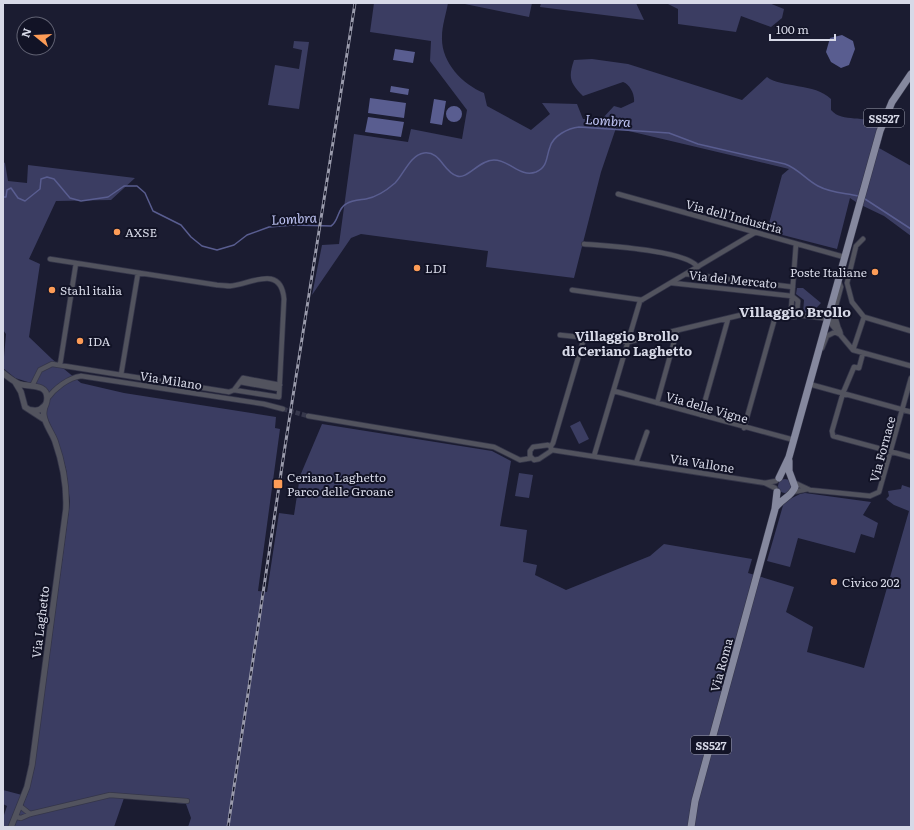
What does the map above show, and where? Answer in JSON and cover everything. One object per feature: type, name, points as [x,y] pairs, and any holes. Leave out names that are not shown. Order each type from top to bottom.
[{"type":"main road","name":"Via Roma","points":[[691,827],[695,801],[775,510],[777,485],[789,457],[794,440],[885,115],[901,86],[911,74]]},
{"type":"main road","name":"Via Roma","points":[[789,457],[789,470],[793,481]]},
{"type":"main road","points":[[790,494],[783,496],[777,485],[785,476],[793,481]]},
{"type":"main road","name":"SS527","points":[[790,494],[793,481]]},
{"type":"main road","name":"Via Roma","points":[[775,510],[781,500],[790,494]]},
{"type":"street","name":"Via dell'Industria","points":[[618,194],[844,257]]},
{"type":"street","points":[[532,458],[529,454],[533,447],[551,448],[594,456],[639,304],[642,300],[756,232]]},
{"type":"street","points":[[863,239],[856,246],[847,283],[852,302],[864,317],[911,331]]},
{"type":"street","points":[[584,244],[656,251],[693,262],[698,267]]},
{"type":"street","points":[[792,296],[798,301],[798,313],[794,318],[790,313],[796,244]]},
{"type":"street","points":[[22,397],[25,390],[32,386],[40,370],[47,365],[60,365],[229,392],[234,390],[279,397],[284,290],[279,284],[267,278],[258,278],[229,286],[50,259]]},
{"type":"street","points":[[60,365],[76,263]]},
{"type":"street","points":[[121,375],[138,273]]},
{"type":"street","name":"Via del Mercato","points":[[686,274],[793,287]]},
{"type":"street","points":[[838,280],[841,287],[834,313],[840,333]]},
{"type":"street","name":"Via del Mercato","points":[[672,283],[792,296]]},
{"type":"street","points":[[572,290],[642,300]]},
{"type":"street","points":[[560,334],[628,342],[745,314],[790,313]]},
{"type":"street","points":[[798,313],[834,321],[840,333],[853,350],[911,366]]},
{"type":"street","points":[[744,428],[776,314]]},
{"type":"street","points":[[853,350],[864,317]]},
{"type":"street","points":[[701,416],[728,318]]},
{"type":"street","points":[[657,403],[677,330]]},
{"type":"street","points":[[818,354],[827,336],[835,332],[840,333]]},
{"type":"street","points":[[308,416],[494,447],[520,460],[532,458],[539,459],[551,448],[554,443],[584,338]]},
{"type":"street","points":[[863,353],[859,368],[854,367],[852,369],[848,385],[843,393],[832,430],[833,436],[911,457]]},
{"type":"street","points":[[3,373],[15,382],[42,389]]},
{"type":"street","points":[[38,375],[47,402],[44,409],[45,420]]},
{"type":"street","name":"Via Milano","points":[[42,389],[52,390],[58,388],[73,378],[81,376],[264,404],[283,409]]},
{"type":"street","name":"Via Fornace","points":[[793,481],[808,489],[870,496],[877,494],[881,490],[911,378]]},
{"type":"street","points":[[15,382],[25,407],[31,410],[40,410],[47,402]]},
{"type":"street","points":[[234,390],[240,382],[280,387]]},
{"type":"street","points":[[809,384],[911,412]]},
{"type":"street","name":"Via Milano","points":[[47,402],[58,388]]},
{"type":"street","name":"Via delle Vigne","points":[[614,391],[744,428],[794,440]]},
{"type":"street","name":"Via Laghetto","points":[[11,827],[20,806],[32,765],[66,508],[64,475],[55,440],[45,420],[31,410]]},
{"type":"street","points":[[636,463],[647,432]]},
{"type":"street","name":"Via Vallone","points":[[594,456],[777,485]]},
{"type":"street","name":"Via Fornace","points":[[790,494],[808,489]]},
{"type":"street","points":[[16,817],[21,818],[30,814],[110,795],[187,801]]},
{"type":"street","points":[[20,806],[30,814]]},
{"type":"shaded area","points":[[374,3],[448,3],[443,24],[442,37],[445,55],[454,71],[468,84],[484,93],[487,106],[531,130],[550,114],[542,103],[577,104],[583,119],[602,119],[614,106],[621,108],[634,102],[632,90],[626,83],[623,82],[583,96],[571,80],[571,71],[574,60],[592,59],[628,64],[742,100],[767,77],[781,83],[816,90],[831,99],[831,110],[836,114],[842,117],[867,120],[878,126],[877,134],[882,138],[879,148],[911,166],[911,236],[884,216],[850,198],[837,249],[767,231],[782,175],[789,169],[616,128],[601,172],[574,278],[486,267],[488,251],[361,234],[351,238],[312,295],[322,245],[339,244],[354,134],[408,142],[411,129],[462,139],[467,110],[430,61],[431,41],[370,32]]},
{"type":"shaded area","points":[[460,3],[532,3],[529,17]]},
{"type":"shaded area","points":[[541,3],[636,3],[644,20],[540,7]]},
{"type":"shaded area","points":[[666,3],[769,3],[784,9],[782,18],[771,27],[741,16],[736,32],[678,24],[678,9]]},
{"type":"shaded area","points":[[842,35],[853,41],[855,49],[849,65],[841,68],[831,62],[826,52],[830,38]]},
{"type":"shaded area","points":[[294,41],[309,42],[299,109],[268,105],[275,65],[299,69],[302,50],[293,48]]},
{"type":"shaded area","points":[[395,49],[415,52],[413,63],[393,60]]},
{"type":"shaded area","points":[[391,86],[409,89],[408,95],[390,92]]},
{"type":"shaded area","points":[[370,98],[406,103],[404,118],[368,113]]},
{"type":"shaded area","points":[[434,99],[446,101],[442,125],[430,123]]},
{"type":"shaded area","points":[[454,106],[461,111],[462,114],[457,121],[454,122],[447,117],[446,114],[451,107]]},
{"type":"shaded area","points":[[368,117],[404,122],[401,137],[365,132]]},
{"type":"shaded area","points":[[3,162],[5,163],[8,181],[27,183],[28,165],[135,178],[111,200],[56,201],[29,259],[40,264],[29,337],[52,359],[81,383],[124,393],[276,417],[275,428],[280,429],[258,591],[267,592],[279,513],[294,515],[300,476],[322,424],[492,451],[511,461],[500,526],[527,530],[523,562],[537,565],[535,575],[566,590],[650,556],[664,544],[752,559],[748,573],[794,587],[786,612],[813,627],[807,652],[864,668],[909,511],[894,505],[886,499],[889,496],[888,491],[901,489],[902,485],[911,488],[911,827],[188,827],[191,818],[186,804],[124,798],[114,827],[14,827],[27,795],[34,770],[70,502],[66,469],[57,440],[46,415],[49,395],[31,383],[15,378],[3,368],[6,334],[3,330]]},
{"type":"shaded area","points":[[797,288],[803,288],[821,303],[813,310],[803,313],[804,300],[796,294]]},
{"type":"shaded area","points":[[580,421],[589,439],[579,444],[570,426]]},
{"type":"shaded area","points":[[519,473],[533,475],[529,498],[515,496]]},
{"type":"shaded area","points":[[785,479],[790,481],[792,486],[790,491],[785,493],[780,491],[778,486],[780,481]]},
{"type":"shaded area","points":[[805,493],[871,502],[863,515],[878,523],[874,538],[861,534],[855,553],[798,538],[790,567],[767,561],[784,502]]},
{"type":"shaded area","points":[[3,790],[22,795],[9,827],[3,827],[3,818],[7,806],[3,804]]},
{"type":"waterway","name":"Lombra","points":[[3,197],[6,197],[7,190],[11,188],[18,198],[25,201],[40,189],[41,179],[47,177],[54,179],[70,198],[81,201],[108,197],[124,186],[137,186],[145,193],[153,211],[181,225],[191,237],[202,246],[217,250],[234,245],[247,235],[269,227],[293,225],[331,226],[334,224],[343,206],[356,200],[374,197],[385,191],[395,183],[411,161],[419,154],[430,153],[434,155],[452,174],[457,176],[465,175],[483,163],[494,160],[505,163],[525,173],[536,172],[545,165],[554,139],[570,129],[579,127],[669,133],[698,144],[785,164],[814,184],[823,188],[858,196]]},
{"type":"waterway","name":"Lombra","points":[[865,199],[911,229]]},
{"type":"tunnel","points":[[283,409],[308,416]]},
{"type":"railway","points":[[228,827],[284,453],[355,3]]},
{"type":"place","name":"AXSE","points":[[117,232]]},
{"type":"place","name":"LDI","points":[[417,268]]},
{"type":"place","name":"Poste Italiane","points":[[875,272]]},
{"type":"place","name":"Stahl italia","points":[[52,290]]},
{"type":"place","name":"IDA","points":[[80,341]]},
{"type":"place","name":"Ceriano Laghetto Parco delle Groane","points":[[278,484]]},
{"type":"place","name":"Civico 202","points":[[834,582]]},
{"type":"district","name":"Villaggio Brollo","points":[[795,311]]},
{"type":"district","name":"Villaggio Brollo di Ceriano Laghetto","points":[[627,342]]}]
